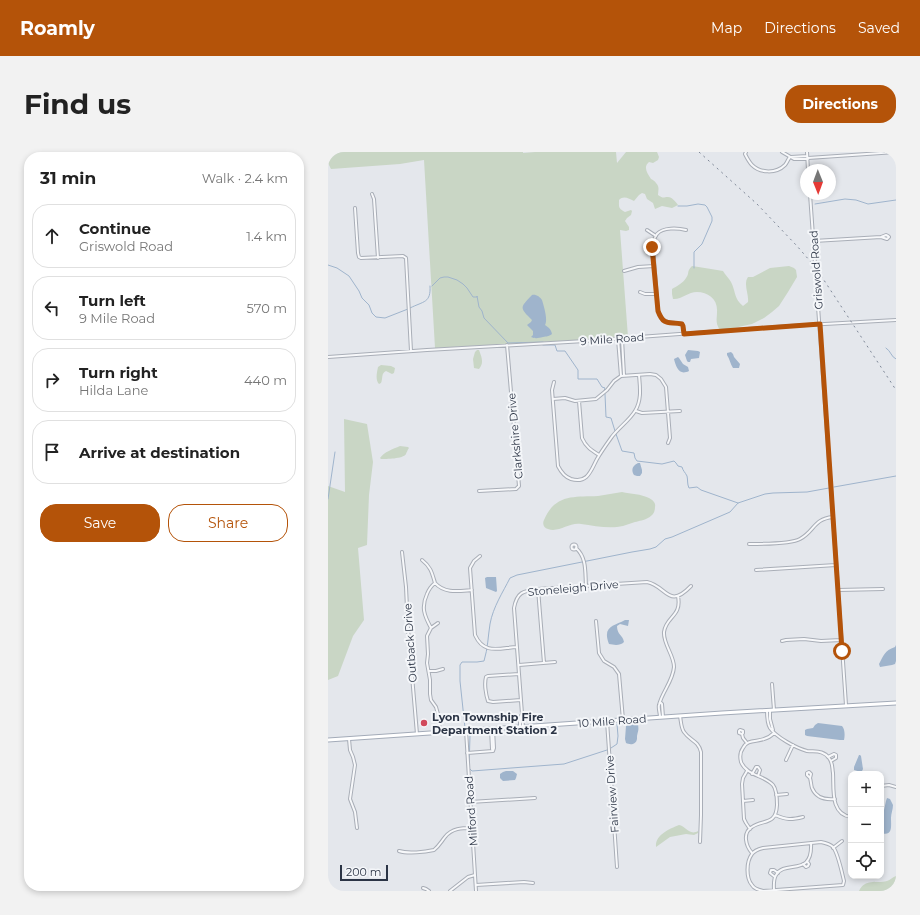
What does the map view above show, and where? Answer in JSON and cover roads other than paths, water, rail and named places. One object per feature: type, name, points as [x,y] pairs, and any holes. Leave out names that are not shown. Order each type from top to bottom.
[{"type":"main road","name":"10 Mile Road","points":[[328,740],[661,717],[896,703]]},
{"type":"street","points":[[746,152],[745,154],[751,164],[757,169],[770,172],[778,170],[784,166],[790,157]]},
{"type":"street","points":[[782,152],[790,157],[808,158],[896,152]]},
{"type":"street","points":[[807,152],[808,164]]},
{"type":"street","points":[[372,194],[374,199],[378,258]]},
{"type":"street","name":"Griswold Road","points":[[811,200],[846,705]]},
{"type":"street","points":[[355,208],[358,255],[361,258],[403,256],[406,258],[411,351]]},
{"type":"street","points":[[647,230],[656,236]]},
{"type":"street","points":[[684,334],[682,324],[666,322],[660,316],[658,311],[652,247],[656,236],[664,230],[686,230]]},
{"type":"street","points":[[814,241],[881,237]]},
{"type":"street","points":[[624,271],[638,267],[654,266]]},
{"type":"street","points":[[640,292],[645,294],[656,294]]},
{"type":"street","name":"9 Mile Road","points":[[328,356],[620,339],[820,324],[896,320]]},
{"type":"street","points":[[620,339],[623,376]]},
{"type":"street","name":"Clarkshire Drive","points":[[479,491],[515,489],[519,486],[507,345]]},
{"type":"street","points":[[554,382],[552,390],[558,466],[561,472],[567,477],[578,479],[584,478],[590,473],[599,455],[611,437],[636,411],[640,394],[639,375]]},
{"type":"street","points":[[553,399],[565,398],[579,401],[593,399],[599,397],[614,381],[623,376],[656,375],[661,379],[666,387],[670,438],[668,443]]},
{"type":"street","points":[[579,401],[582,438],[587,447],[599,455]]},
{"type":"street","points":[[636,411],[642,413],[680,411]]},
{"type":"street","points":[[749,544],[793,542],[804,536],[820,520],[833,517]]},
{"type":"street","points":[[576,548],[582,555],[584,561],[586,586]]},
{"type":"street","name":"Outback Drive","points":[[402,552],[417,734]]},
{"type":"street","points":[[480,556],[474,561],[470,568],[475,635],[478,642],[490,649],[517,647]]},
{"type":"street","points":[[422,560],[431,570],[435,583],[441,588],[449,592],[472,590]]},
{"type":"street","points":[[756,570],[836,565]]},
{"type":"street","name":"Stoneleigh Drive","points":[[522,727],[514,608],[515,601],[519,595],[525,591],[538,589],[647,582],[653,583],[668,595],[678,596]]},
{"type":"street","points":[[431,628],[423,607],[429,589],[435,583]]},
{"type":"street","points":[[661,717],[661,698],[672,676],[674,666],[673,659],[664,638],[664,631],[667,624],[678,611],[678,596],[683,594],[691,586]]},
{"type":"street","points":[[538,589],[544,663]]},
{"type":"street","points":[[838,590],[883,589]]},
{"type":"street","points":[[596,621],[599,653],[604,661],[614,667],[619,674],[624,720]]},
{"type":"street","points":[[438,623],[431,628],[427,636],[427,663],[431,700],[436,707],[438,714],[440,732]]},
{"type":"street","points":[[782,641],[807,639],[821,641],[841,640]]},
{"type":"street","points":[[519,665],[555,662]]},
{"type":"street","points":[[429,671],[436,671],[443,668]]},
{"type":"street","points":[[519,674],[488,676],[486,677],[485,681],[488,701],[521,700]]},
{"type":"street","points":[[772,684],[768,722],[771,729],[782,739],[793,745],[805,750],[821,752],[828,757],[831,761],[832,767],[834,799],[836,806],[839,812],[848,816]]},
{"type":"street","points":[[680,716],[684,733],[697,743],[702,752],[700,842]]},
{"type":"street","name":"Fairview Drive","points":[[607,721],[617,867]]},
{"type":"street","points":[[467,753],[493,751],[492,729]]},
{"type":"street","name":"Milford Road","points":[[466,730],[476,891]]},
{"type":"street","points":[[752,853],[746,845],[746,836],[750,828],[771,820],[775,815],[777,807],[776,795],[773,785],[747,771],[744,768],[740,758],[742,748],[746,743],[765,739],[774,732]]},
{"type":"street","points":[[742,734],[746,743]]},
{"type":"street","points":[[349,739],[350,750],[355,766],[350,798],[355,812],[357,828]]},
{"type":"street","points":[[786,760],[793,745]]},
{"type":"street","points":[[828,757],[832,754],[836,755],[836,758],[831,761]]},
{"type":"street","points":[[752,774],[755,768],[758,767],[760,770],[758,776]]},
{"type":"street","points":[[747,771],[743,778],[742,784],[744,819],[750,828]]},
{"type":"street","points":[[810,778],[812,788],[817,795],[824,799],[834,799]]},
{"type":"street","points":[[884,786],[896,787]]},
{"type":"street","points":[[776,795],[787,794]]},
{"type":"street","points":[[470,802],[535,798]]},
{"type":"street","points":[[743,801],[753,800]]},
{"type":"street","points":[[775,815],[786,819],[793,819],[803,816]]},
{"type":"street","points":[[399,851],[407,852],[434,850],[452,830],[458,828],[472,828]]},
{"type":"street","points":[[833,848],[842,841]]},
{"type":"street","points":[[774,891],[775,876],[778,873],[786,868],[795,867],[807,861],[811,852],[811,842]]},
{"type":"street","points":[[811,842],[825,843],[836,851],[844,881],[843,885],[774,891],[755,889],[752,886],[748,876],[748,863],[752,853],[763,848],[811,842]]},
{"type":"street","points":[[803,864],[808,866],[809,864],[807,861]]},
{"type":"street","points":[[775,876],[770,873],[771,870],[778,873]]},
{"type":"street","points":[[450,891],[468,877],[475,875]]},
{"type":"street","points":[[476,885],[524,882],[533,883]]},
{"type":"street","points":[[423,888],[429,891]]},
{"type":"water","points":[[532,295],[538,296],[542,300],[546,316],[545,325],[549,328],[552,334],[549,336],[537,338],[531,337],[533,335],[533,331],[527,325],[532,320],[523,310],[523,305]]},
{"type":"water","points":[[688,350],[700,352],[699,358],[691,359],[690,362],[688,362],[685,355]]},
{"type":"water","points":[[731,352],[740,364],[739,368],[733,368],[732,366],[727,355],[727,353]]},
{"type":"water","points":[[678,357],[683,364],[688,367],[689,371],[680,372],[678,370],[674,359]]},
{"type":"water","points":[[640,463],[642,470],[640,476],[634,475],[633,471],[633,467]]},
{"type":"water","points":[[496,577],[496,592],[486,588],[485,578]]},
{"type":"water","points":[[629,620],[628,626],[620,624],[617,626],[624,642],[619,645],[609,644],[607,638],[608,630],[613,625]]},
{"type":"water","points":[[896,645],[895,664],[880,667],[879,664],[885,654]]},
{"type":"water","points":[[818,723],[842,726],[844,729],[844,740],[805,735],[805,730],[813,728]]},
{"type":"water","points":[[632,724],[638,725],[638,730],[636,741],[633,744],[629,744],[626,743],[625,739],[626,726]]},
{"type":"water","points":[[860,755],[863,769],[862,771],[858,771],[854,770]]},
{"type":"water","points":[[506,771],[513,771],[517,774],[515,780],[503,781],[500,778],[500,774]]},
{"type":"water","points":[[887,798],[890,799],[893,805],[891,827],[889,832],[885,834],[884,834],[884,810]]},
{"type":"waterway","points":[[815,204],[845,199],[856,200],[868,204],[896,200]]},
{"type":"waterway","points":[[678,206],[698,204],[705,205],[712,217],[712,221],[702,244],[694,252],[694,268]]},
{"type":"waterway","points":[[328,265],[337,268],[349,276],[362,298],[369,305],[372,313],[376,317],[385,318],[408,309]]},
{"type":"waterway","points":[[432,286],[440,278],[444,277],[457,280],[463,284],[473,297],[477,296],[479,307],[484,318],[508,343],[543,342]]},
{"type":"waterway","points":[[410,308],[428,299],[430,286]]},
{"type":"waterway","points":[[543,345],[555,345],[557,351],[565,351],[578,370],[578,379],[597,379],[602,387],[605,388],[604,391]]},
{"type":"waterway","points":[[886,348],[896,359]]},
{"type":"waterway","points":[[605,394],[606,417],[611,418],[615,431]]},
{"type":"waterway","points":[[616,434],[622,451],[634,453],[637,461],[662,464],[674,461],[678,466],[682,467],[687,476],[689,488],[697,487],[701,490],[738,503]]},
{"type":"waterway","points":[[328,499],[335,452]]},
{"type":"waterway","points":[[834,487],[896,476]]},
{"type":"waterway","points":[[465,728],[460,681],[460,665],[462,662],[484,661],[491,618],[498,600],[510,578],[517,575],[650,549],[656,547],[665,539],[730,512],[738,503],[765,494],[807,492],[829,488]]},
{"type":"waterway","points":[[611,748],[617,744],[617,724]]},
{"type":"waterway","points":[[470,736],[469,768],[472,771],[564,764],[607,750]]},
{"type":"railway","points":[[699,152],[757,204],[816,268],[896,390]]},
{"type":"place","name":"Lyon Township Fire Department Station 2","points":[[424,723]]}]
